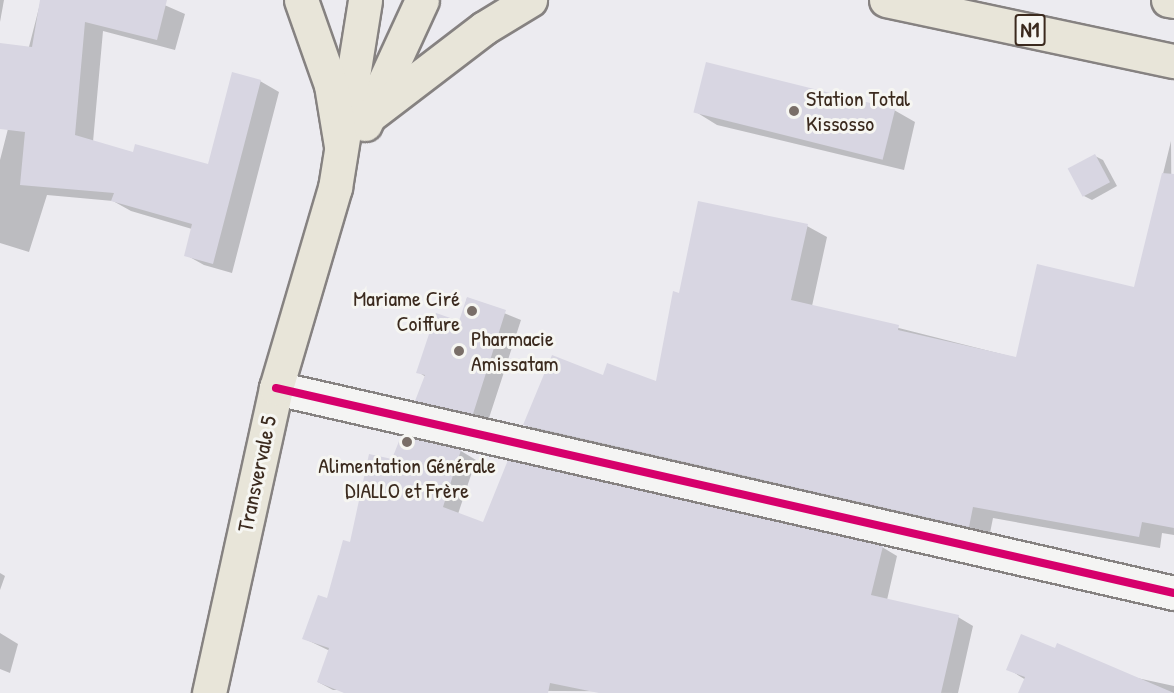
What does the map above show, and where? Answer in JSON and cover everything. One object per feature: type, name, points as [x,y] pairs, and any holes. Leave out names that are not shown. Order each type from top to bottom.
[{"type":"main road","points":[[301,0],[331,85],[341,146]]},
{"type":"main road","name":"Transvervale 5","points":[[208,693],[276,388],[335,188],[365,0]]},
{"type":"main road","name":"Transvervale 5","points":[[335,188],[422,0]]},
{"type":"main road","points":[[369,116],[484,28],[530,0]]},
{"type":"main road","name":"N1","points":[[886,0],[1174,61]]},
{"type":"main road","points":[[1168,0],[1174,1]]},
{"type":"street","points":[[276,388],[1174,593]]},
{"type":"building","points":[[40,0],[167,0],[157,40],[85,22],[75,135],[133,152],[135,144],[208,164],[232,72],[261,80],[213,264],[184,256],[192,224],[111,201],[114,193],[20,185],[25,132],[0,129],[0,43],[32,47]]},
{"type":"building","name":"Station Total Kissosso","points":[[706,62],[895,109],[883,160],[693,112]]},
{"type":"building","points":[[1095,154],[1110,182],[1083,197],[1068,169]]},
{"type":"building","points":[[1162,173],[1174,174],[1174,528],[1142,522],[1139,537],[973,507],[969,527],[523,425],[552,355],[603,375],[607,363],[656,381],[673,291],[679,293],[698,201],[808,224],[791,300],[899,325],[898,330],[1016,357],[1037,264],[1134,287]]},
{"type":"building","points":[[467,297],[506,310],[473,414],[415,401],[425,375],[416,373],[436,313],[459,321]]},
{"type":"building","points":[[401,436],[461,450],[443,507],[483,522],[508,460],[883,546],[871,595],[959,615],[941,693],[599,693],[550,683],[548,693],[344,693],[317,682],[329,648],[302,639],[318,595],[327,598],[343,540],[350,542],[369,454],[392,459]]},
{"type":"building","points":[[1021,634],[1055,648],[1057,643],[1174,693],[1018,693],[1025,677],[1006,670]]},
{"type":"cycle path","points":[[276,388],[1174,593]]},
{"type":"place","name":"Station Total Kissosso","points":[[794,111]]},
{"type":"place","name":"Mariame Ciré Coiffure","points":[[472,311]]},
{"type":"place","name":"Pharmacie Amissatam","points":[[459,351]]},
{"type":"place","name":"Alimentation Générale DIALLO et Frère","points":[[407,442]]}]
